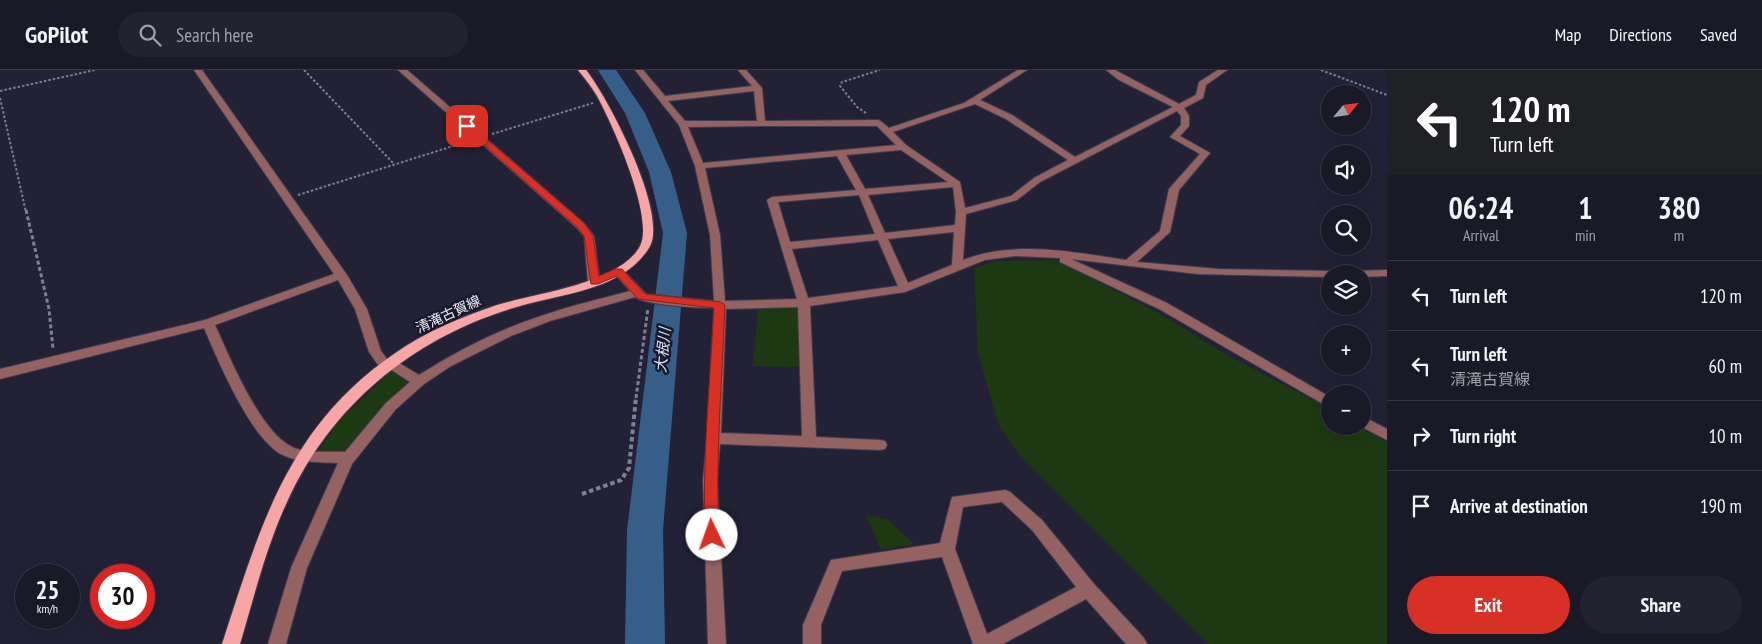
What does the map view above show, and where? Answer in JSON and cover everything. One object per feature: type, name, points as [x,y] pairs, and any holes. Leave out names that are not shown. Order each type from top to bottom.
[{"type":"main road","name":"清滝古賀線","points":[[231,644],[265,539],[287,485],[305,454],[331,419],[357,391],[388,364],[427,341],[467,321],[503,307],[594,282],[619,272],[630,264],[646,245],[649,234],[645,205],[630,163],[604,100],[582,70]]},
{"type":"street","points":[[198,70],[341,275],[361,309],[375,352],[388,364],[419,381]]},
{"type":"street","points":[[402,70],[580,225],[589,236],[594,282]]},
{"type":"street","points":[[742,70],[758,88],[761,124]]},
{"type":"street","points":[[888,132],[967,105],[1023,70]]},
{"type":"street","points":[[1110,70],[1179,107],[1185,116],[1185,126],[1174,137],[1206,153],[1174,189],[1165,232],[1128,264]]},
{"type":"street","points":[[961,212],[1014,198],[1037,180],[1200,96],[1202,84],[1223,70]]},
{"type":"street","points":[[643,71],[662,99],[683,124],[700,166],[715,236],[714,438],[710,480],[717,644]]},
{"type":"street","points":[[662,99],[758,88]]},
{"type":"street","points":[[974,100],[1009,117],[1075,161]]},
{"type":"street","points":[[683,124],[879,123],[903,147],[957,184],[961,212],[957,266]]},
{"type":"street","points":[[700,166],[903,147]]},
{"type":"street","points":[[840,153],[862,192],[904,288]]},
{"type":"street","points":[[809,442],[804,303],[772,200],[957,184]]},
{"type":"street","points":[[786,246],[960,228]]},
{"type":"street","points":[[277,644],[299,568],[348,458],[391,406],[419,381],[453,359],[507,333],[546,318],[646,296],[716,305],[804,303],[904,288],[937,278],[957,266],[994,255],[1054,256],[1267,275],[1321,274]]},
{"type":"street","points":[[1054,256],[1163,306],[1321,398]]},
{"type":"street","points":[[619,272],[646,296]]},
{"type":"street","points":[[1371,273],[1387,273]]},
{"type":"street","points":[[0,374],[208,323],[341,275]]},
{"type":"street","points":[[208,323],[222,357],[263,429],[288,452],[348,458]]},
{"type":"street","points":[[1371,426],[1387,435]]},
{"type":"street","points":[[714,438],[880,445]]},
{"type":"street","points":[[982,644],[947,549],[957,501],[1005,496],[1037,525],[1088,588],[1138,644]]},
{"type":"street","points":[[812,644],[812,625],[836,565],[947,549]]},
{"type":"street","points":[[986,644],[1088,588]]},
{"type":"path","points":[[0,91],[95,70]]},
{"type":"path","points":[[304,70],[394,164]]},
{"type":"path","points":[[879,123],[857,107],[840,86],[842,82],[880,70]]},
{"type":"path","points":[[1321,70],[1387,95]]},
{"type":"path","points":[[0,98],[49,309],[54,361]]},
{"type":"path","points":[[288,198],[604,100]]},
{"type":"path","points":[[582,494],[621,480],[629,468],[640,357],[649,306],[646,296]]},
{"type":"green space","points":[[1055,260],[1157,312],[1229,356],[1321,404],[1321,435],[1371,435],[1371,433],[1387,443],[1387,644],[1209,644],[1019,454],[998,424],[978,352],[974,268],[996,261]]},
{"type":"green space","points":[[797,307],[801,367],[753,366],[758,308]]},
{"type":"green space","points":[[391,371],[410,383],[349,451],[341,453],[318,451],[339,421]]},
{"type":"green space","points":[[866,515],[887,519],[914,544],[881,550]]},
{"type":"waterway","name":"大根川","points":[[607,70],[635,113],[660,172],[675,233],[645,530],[645,644]]},
{"type":"route","points":[[467,126],[580,225],[589,236],[594,282],[619,272],[636,293],[642,297],[720,305],[714,438],[710,480],[712,535]]}]
